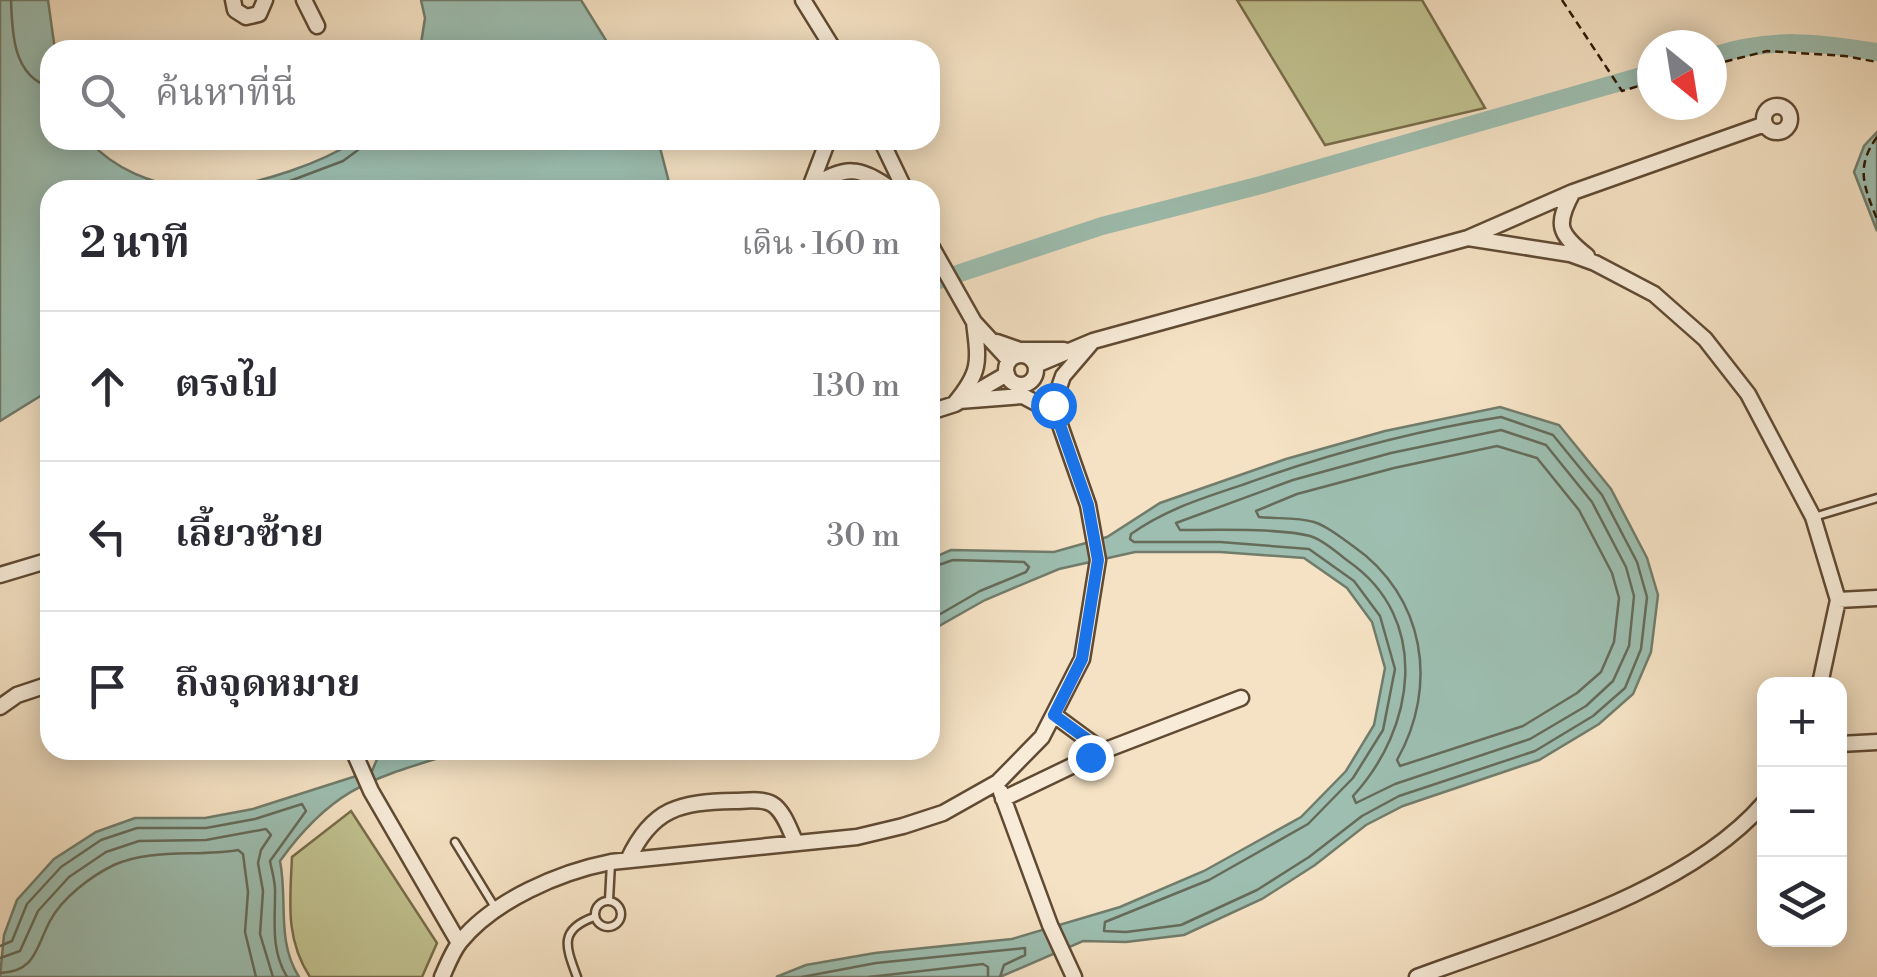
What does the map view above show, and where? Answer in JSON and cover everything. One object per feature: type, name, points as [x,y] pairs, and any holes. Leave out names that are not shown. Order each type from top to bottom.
[{"type":"street","points":[[233,0],[235,10],[246,18],[259,14],[265,0]]},
{"type":"street","points":[[304,0],[317,26]]},
{"type":"street","points":[[803,0],[828,40]]},
{"type":"street","points":[[940,263],[1016,384],[1023,386],[1035,372],[1094,341],[1468,238],[1573,192],[1764,124]]},
{"type":"street","points":[[813,180],[824,150]]},
{"type":"street","points":[[886,150],[900,180]]},
{"type":"street","points":[[823,180],[853,170],[878,180]]},
{"type":"street","points":[[1573,192],[1563,211],[1561,229],[1566,240],[1595,263]]},
{"type":"street","points":[[1468,238],[1570,254],[1595,263],[1654,294],[1706,340],[1748,394],[1813,517],[1838,600],[1822,677]]},
{"type":"street","points":[[977,326],[1010,349],[1074,349]]},
{"type":"street","points":[[957,403],[978,369],[977,326]]},
{"type":"street","points":[[1055,410],[1062,376],[1094,341]]},
{"type":"street","points":[[442,977],[459,943],[497,912],[544,882],[579,868],[611,862],[857,837],[903,826],[943,813],[998,782],[1042,736],[1082,659],[1097,568],[1088,505],[1055,410],[1027,356],[957,403]]},
{"type":"street","points":[[940,409],[957,403],[1024,396],[1055,410]]},
{"type":"street","points":[[0,575],[40,563]]},
{"type":"street","points":[[1838,600],[1877,598]]},
{"type":"street","points":[[0,707],[17,695],[40,687]]},
{"type":"street","points":[[0,692],[17,695]]},
{"type":"street","points":[[1003,799],[1103,751],[1241,698]]},
{"type":"street","points":[[1054,715],[1103,751]]},
{"type":"street","points":[[1847,744],[1877,742]]},
{"type":"street","points":[[357,760],[371,791],[459,943]]},
{"type":"street","points":[[998,782],[1050,925],[1071,970]]},
{"type":"street","points":[[628,860],[638,838],[651,823],[672,808],[696,802],[766,801],[779,810],[796,843]]},
{"type":"street","points":[[1417,977],[1622,899],[1671,876],[1746,824],[1757,811]]},
{"type":"lane","points":[[1813,517],[1877,498]]},
{"type":"lane","points":[[455,842],[497,912]]},
{"type":"lane","points":[[609,901],[611,862]]},
{"type":"lane","points":[[609,901],[618,905],[621,912],[617,924],[603,928],[594,917],[598,904],[609,901]]},
{"type":"lane","points":[[577,977],[567,944],[569,933],[580,922],[594,917]]},
{"type":"path","points":[[1562,0],[1622,91],[1637,86]]},
{"type":"path","points":[[1727,61],[1767,51],[1877,62]]},
{"type":"path","points":[[1877,137],[1866,153],[1862,182],[1877,219]]},
{"type":"green space","points":[[1237,0],[1422,0],[1485,108],[1325,145]]},
{"type":"green space","points":[[351,811],[437,943],[422,977],[310,977],[302,963],[291,919],[292,857]]},
{"type":"water","points":[[0,0],[48,0],[54,40],[40,40],[40,150],[99,150],[135,174],[153,180],[40,180],[40,396],[0,421]]},
{"type":"water","points":[[421,0],[581,0],[606,40],[422,40],[425,18]]},
{"type":"water","points":[[1877,132],[1877,231],[1854,172],[1864,146]]},
{"type":"water","points":[[338,150],[661,150],[668,180],[261,180]]},
{"type":"water","points":[[1500,407],[1559,425],[1611,489],[1647,558],[1658,595],[1651,652],[1633,694],[1599,724],[1539,760],[1403,806],[1366,825],[1315,865],[1262,899],[1184,935],[1126,942],[1083,941],[1000,977],[776,977],[806,965],[875,953],[1012,939],[1120,907],[1204,871],[1301,817],[1346,771],[1374,725],[1385,668],[1372,622],[1347,588],[1304,558],[1220,552],[1135,552],[1059,569],[985,600],[940,625],[940,555],[951,550],[1054,552],[1107,537],[1160,503],[1286,459],[1385,431]]},
{"type":"water","points":[[377,760],[434,760],[382,777],[340,799],[300,835],[280,861],[287,949],[299,977],[0,977],[4,935],[17,900],[54,859],[96,832],[135,818],[205,818],[253,809],[372,771]]},
{"type":"waterway","points":[[1727,52],[1794,43],[1877,52]]},
{"type":"waterway","points":[[940,280],[1102,226],[1261,185],[1637,77]]},
{"type":"route","points":[[1053,405],[1088,505],[1098,560],[1082,659],[1054,715],[1103,751],[1090,757]]}]
